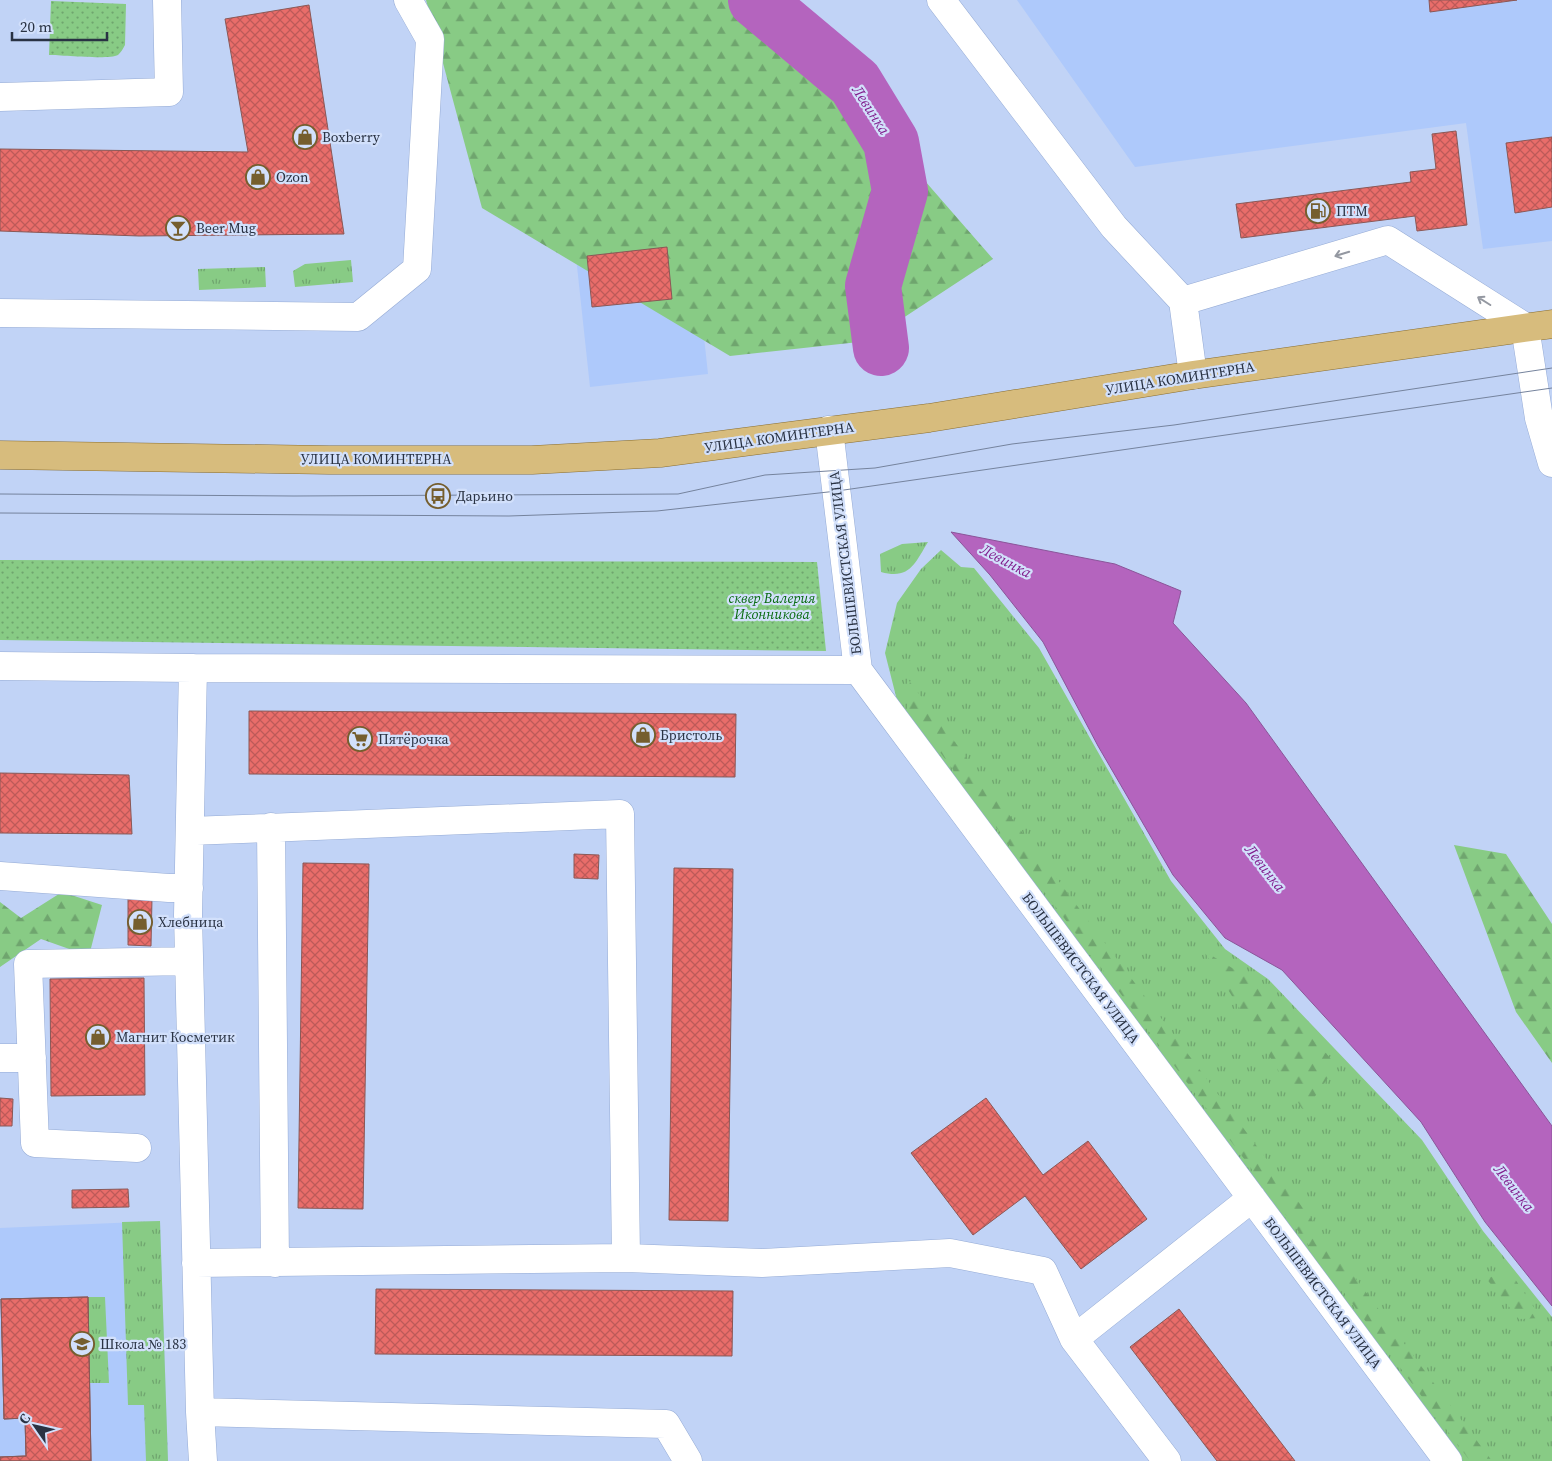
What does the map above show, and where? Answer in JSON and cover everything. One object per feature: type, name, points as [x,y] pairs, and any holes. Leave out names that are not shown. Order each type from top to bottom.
[{"type":"main road","name":"УЛИЦА КОМИНТЕРНА","points":[[0,455],[330,460],[532,460],[660,453],[929,418],[1193,375],[1552,324]]},
{"type":"street","points":[[0,97],[169,92],[166,0]]},
{"type":"street","points":[[0,313],[358,317],[418,269],[430,38],[408,0]]},
{"type":"street","points":[[941,0],[1114,227],[1183,301],[1193,375]]},
{"type":"street","points":[[1183,301],[1388,240],[1525,327],[1538,418],[1552,463]]},
{"type":"street","name":"БОЛЬШЕВИСТСКАЯ УЛИЦА","points":[[829,430],[858,670],[1448,1461]]},
{"type":"street","points":[[0,666],[858,670]]},
{"type":"street","points":[[193,668],[188,888],[196,1263],[203,1461]]},
{"type":"street","points":[[190,831],[620,814],[626,1258]]},
{"type":"street","points":[[271,827],[275,1263]]},
{"type":"street","points":[[0,876],[188,888]]},
{"type":"street","points":[[137,1148],[35,1143],[28,964],[189,961]]},
{"type":"street","points":[[0,1058],[32,1058]]},
{"type":"street","points":[[1074,1339],[1252,1198]]},
{"type":"street","points":[[196,1263],[626,1258],[762,1263],[950,1253],[1043,1271],[1074,1339],[1167,1461]]},
{"type":"street","points":[[200,1412],[666,1424],[688,1461]]},
{"type":"shaded area","points":[[1017,0],[1552,0],[1552,241],[1483,249],[1466,123],[1135,167]]},
{"type":"shaded area","points":[[694,244],[708,374],[590,387],[576,257]]},
{"type":"shaded area","name":"Школа № 183","points":[[160,1221],[168,1461],[0,1461],[0,1228]]},
{"type":"green space","points":[[426,0],[781,0],[891,142],[993,259],[868,341],[730,356],[482,208]]},
{"type":"green space","points":[[51,1],[126,4],[125,45],[122,50],[118,55],[105,57],[49,55]]},
{"type":"green space","points":[[351,260],[353,282],[295,287],[293,271],[305,264]]},
{"type":"green space","points":[[265,267],[266,287],[199,290],[198,269]]},
{"type":"green space","points":[[928,542],[915,563],[905,572],[891,574],[881,572],[880,554],[902,544]]},
{"type":"green space","points":[[941,550],[961,567],[974,568],[1039,648],[1171,881],[1225,949],[1268,979],[1422,1140],[1483,1231],[1552,1317],[1552,1461],[1458,1461],[900,712],[885,653],[897,603],[921,569]]},
{"type":"green space","name":"сквер Валерия Иконникова","points":[[0,560],[817,562],[826,651],[0,640]]},
{"type":"green space","points":[[907,678],[1492,1461],[1470,1461],[907,708]]},
{"type":"green space","points":[[1454,845],[1506,854],[1552,924],[1552,1063],[1516,1012]]},
{"type":"green space","points":[[62,892],[102,905],[89,956],[41,939],[0,967],[0,902],[21,918]]},
{"type":"green space","points":[[1204,951],[1262,986],[1337,1065],[1304,1112]]},
{"type":"green space","points":[[160,1221],[168,1461],[146,1461],[144,1405],[128,1405],[122,1222]]},
{"type":"green space","points":[[1513,1276],[1541,1318],[1519,1319],[1485,1277]]},
{"type":"green space","points":[[88,1297],[105,1297],[109,1383],[89,1383]]},
{"type":"water","points":[[951,532],[1115,564],[1181,591],[1173,623],[1246,703],[1552,1126],[1552,1306],[1485,1222],[1421,1122],[1282,970],[1225,938],[1173,875],[1098,746],[1043,642],[990,575]]},
{"type":"building","points":[[1429,0],[1517,0],[1430,12]]},
{"type":"building","points":[[309,5],[344,234],[139,236],[0,231],[0,149],[248,152],[225,19]]},
{"type":"building","points":[[1456,131],[1467,225],[1417,231],[1415,216],[1241,238],[1236,204],[1411,182],[1410,172],[1436,169],[1432,134]]},
{"type":"building","points":[[1552,137],[1552,207],[1515,213],[1506,143]]},
{"type":"building","points":[[667,247],[672,299],[592,307],[587,256]]},
{"type":"building","points":[[249,711],[736,714],[735,777],[249,774]]},
{"type":"building","points":[[0,773],[129,775],[132,834],[0,833]]},
{"type":"building","points":[[574,854],[599,855],[598,879],[574,878]]},
{"type":"building","points":[[303,863],[369,864],[363,1209],[298,1208]]},
{"type":"building","points":[[674,868],[733,869],[728,1221],[669,1220]]},
{"type":"building","name":"Хлебница","points":[[128,898],[152,898],[151,946],[128,945]]},
{"type":"building","name":"Магнит Косметик","points":[[144,978],[145,1095],[51,1096],[50,979]]},
{"type":"building","points":[[0,1098],[13,1099],[12,1126],[0,1126]]},
{"type":"building","points":[[986,1098],[1043,1175],[1088,1141],[1147,1219],[1081,1269],[1025,1196],[973,1235],[911,1153]]},
{"type":"building","points":[[128,1189],[129,1207],[72,1208],[72,1190]]},
{"type":"building","points":[[376,1289],[733,1291],[732,1356],[375,1354]]},
{"type":"building","points":[[88,1297],[91,1461],[0,1461],[0,1457],[26,1456],[25,1418],[4,1419],[1,1299]]},
{"type":"building","points":[[88,1297],[91,1461],[0,1461],[0,1457],[26,1456],[25,1418],[4,1419],[1,1299]]},
{"type":"building","points":[[1179,1309],[1295,1461],[1217,1461],[1130,1347]]},
{"type":"waterway","name":"Левинка","points":[[756,0],[855,83],[891,142],[900,191],[873,286],[881,348]]},
{"type":"tram line","points":[[0,494],[294,496],[678,494],[765,475],[875,468],[1012,444],[1174,425],[1552,368]]},
{"type":"tram line","points":[[0,513],[509,516],[657,511],[837,491],[1552,388]]},
{"type":"place","name":"Boxberry","points":[[305,137]]},
{"type":"place","name":"Ozon","points":[[258,177]]},
{"type":"place","name":"ПТМ","points":[[1318,211]]},
{"type":"place","name":"Beer Mug","points":[[178,228]]},
{"type":"place","name":"Дарьино","points":[[438,496]]},
{"type":"place","name":"Бристоль","points":[[643,735]]},
{"type":"place","name":"Пятёрочка","points":[[360,739]]},
{"type":"place","name":"Хлебница","points":[[140,922]]},
{"type":"place","name":"Магнит Косметик","points":[[98,1037]]},
{"type":"place","name":"Школа № 183","points":[[82,1344]]}]
